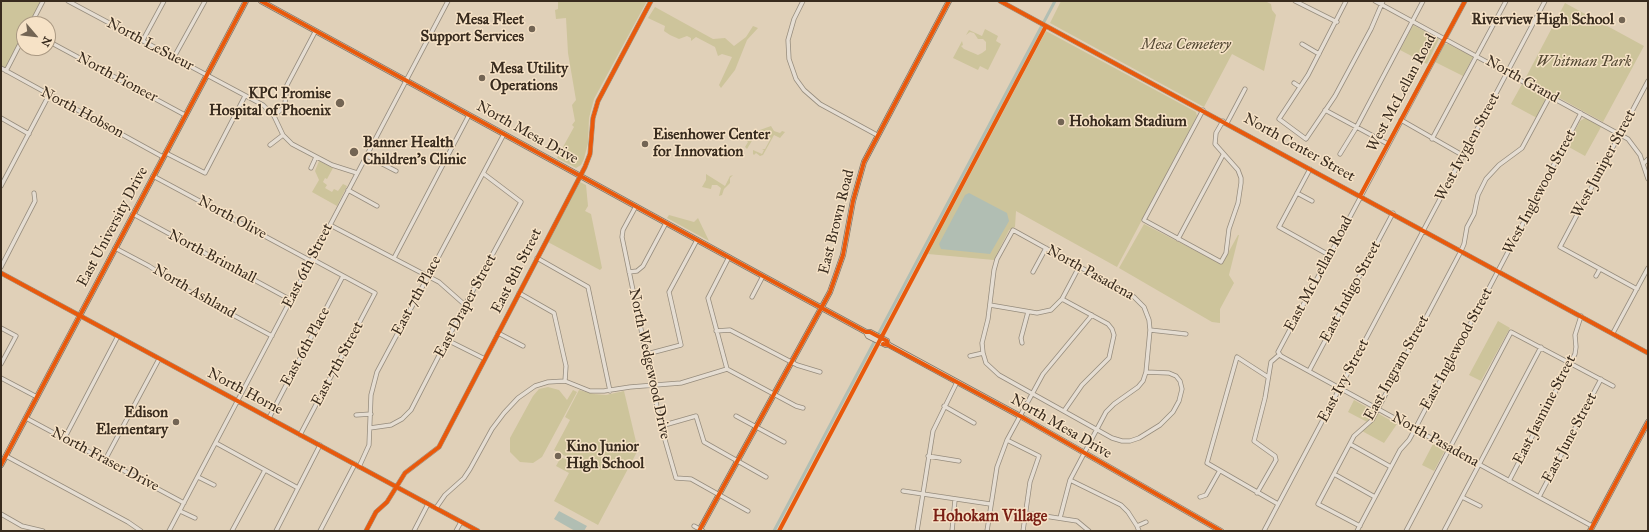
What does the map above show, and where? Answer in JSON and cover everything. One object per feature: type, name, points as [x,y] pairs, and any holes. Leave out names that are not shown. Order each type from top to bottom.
[{"type":"main road","name":"East University Drive","points":[[1,465],[246,1]]},
{"type":"main road","name":"North Mesa Drive","points":[[261,1],[315,32],[879,340],[887,341],[888,345],[1020,416],[1221,531]]},
{"type":"main road","name":"East Brown Road","points":[[701,530],[718,495],[821,308],[839,269],[860,175],[877,135],[949,1]]},
{"type":"main road","points":[[1591,529],[1648,422]]},
{"type":"street","points":[[35,16],[43,1]]},
{"type":"street","name":"North LeSueur","points":[[68,1],[263,105],[274,116],[283,135],[292,144],[332,165],[357,173]]},
{"type":"street","points":[[143,40],[164,1]]},
{"type":"street","points":[[174,57],[205,1]]},
{"type":"street","name":"East 6th Street","points":[[170,531],[448,1]]},
{"type":"street","name":"East 8th Street","points":[[366,531],[376,512],[387,502],[410,468],[439,447],[580,176],[590,154],[593,118],[598,101],[651,1]]},
{"type":"street","points":[[803,1],[794,19],[788,40],[789,59],[796,79],[804,90],[820,104],[877,135]]},
{"type":"street","name":"North Center Street","points":[[1000,1],[1393,213],[1648,353]]},
{"type":"street","points":[[1295,1],[1336,22]]},
{"type":"street","points":[[1346,1],[1319,54],[1279,119],[1306,139],[1335,96],[1367,36],[1382,3]]},
{"type":"street","name":"North Grand","points":[[1375,1],[1382,3],[1620,134],[1635,146],[1648,179]]},
{"type":"street","points":[[1340,154],[1356,128],[1423,1]]},
{"type":"street","name":"West McLellan Road","points":[[1360,196],[1465,1]]},
{"type":"street","points":[[1432,139],[1506,1]]},
{"type":"street","name":"West Ivyglen Street","points":[[1424,230],[1545,1]]},
{"type":"street","points":[[274,116],[286,103],[286,85],[315,32]]},
{"type":"street","points":[[1302,44],[1319,54]]},
{"type":"street","name":"North Pioneer","points":[[56,45],[185,115]]},
{"type":"street","points":[[6,71],[16,52]]},
{"type":"street","name":"North Hobson","points":[[1,68],[49,95],[165,155],[205,173],[245,96]]},
{"type":"street","name":"West Juniper Street","points":[[1600,268],[1560,247],[1648,80]]},
{"type":"street","points":[[1294,83],[1300,87]]},
{"type":"street","points":[[1203,110],[1144,220],[1221,262],[1226,253],[1229,229],[1238,203],[1241,183],[1240,174],[1215,144],[1215,138],[1246,89]]},
{"type":"street","points":[[1,186],[49,95]]},
{"type":"street","name":"East Ingram Street","points":[[1360,526],[1318,504],[1357,432],[1370,422],[1378,409],[1461,251],[1464,244],[1466,227],[1474,214],[1478,196],[1486,179],[1499,165],[1522,148],[1550,96]]},
{"type":"street","points":[[1325,110],[1388,144]]},
{"type":"street","name":"West Inglewood Street","points":[[1499,271],[1581,113]]},
{"type":"street","points":[[394,258],[469,115]]},
{"type":"street","points":[[1,118],[29,134]]},
{"type":"street","points":[[1401,120],[1464,156]]},
{"type":"street","name":"East 7th Place","points":[[359,467],[369,445],[371,395],[377,372],[504,134]]},
{"type":"street","points":[[270,145],[283,135]]},
{"type":"street","points":[[1178,239],[1223,155]]},
{"type":"street","points":[[367,156],[396,171]]},
{"type":"street","points":[[311,168],[316,157]]},
{"type":"street","points":[[1643,164],[1648,159]]},
{"type":"street","points":[[1310,169],[1279,228],[1329,254]]},
{"type":"street","name":"East Draper Street","points":[[370,428],[391,425],[407,415],[521,202],[484,174]]},
{"type":"street","name":"North Olive","points":[[153,176],[375,293]]},
{"type":"street","points":[[348,190],[378,206]]},
{"type":"street","points":[[1,267],[35,201],[34,193]]},
{"type":"street","points":[[1297,193],[1312,201]]},
{"type":"street","name":"East McLellan Road","points":[[1257,493],[1276,460],[1275,456],[1254,443],[1254,437],[1271,362],[1274,357],[1279,354],[1360,196]]},
{"type":"street","name":"North Wedgewood Drive","points":[[636,206],[623,230],[622,237],[661,426],[676,478],[691,479],[718,495]]},
{"type":"street","name":"East Indigo Street","points":[[1309,371],[1393,213]]},
{"type":"street","name":"North Brimhall","points":[[133,214],[291,300]]},
{"type":"street","points":[[629,272],[637,270],[643,266],[666,223]]},
{"type":"street","points":[[330,225],[439,282],[465,305]]},
{"type":"street","name":"North Pasadena","points":[[990,305],[997,259],[1013,230],[1134,297],[1140,302],[1147,312],[1150,330],[1146,372]]},
{"type":"street","name":"East Ivy Street","points":[[1264,531],[1424,230]]},
{"type":"street","points":[[647,354],[681,345],[669,292],[697,240]]},
{"type":"street","name":"North Ashland","points":[[115,248],[149,266],[181,287],[272,336]]},
{"type":"street","points":[[1033,272],[1046,248]]},
{"type":"street","points":[[727,369],[708,298],[729,257]]},
{"type":"street","points":[[537,258],[588,287],[610,390]]},
{"type":"street","points":[[1060,518],[1070,480],[1084,453],[1097,429],[1106,412],[1114,404],[1138,388],[1146,372],[1169,373],[1176,376],[1180,381],[1182,389],[1179,401],[1168,418],[1160,425],[1130,441],[1112,438],[1097,429],[1032,394],[992,370],[983,353],[982,343],[990,305],[1028,312],[1044,312],[1056,306],[1062,299],[1079,267]]},
{"type":"street","points":[[1596,276],[1600,268],[1637,289]]},
{"type":"street","points":[[1613,333],[1648,268]]},
{"type":"street","name":"East Inglewood Street","points":[[1357,531],[1391,467],[1415,429],[1499,271]]},
{"type":"street","name":"North Horne","points":[[1,273],[478,531]]},
{"type":"street","name":"East 6th Place","points":[[269,418],[343,276]]},
{"type":"street","points":[[752,297],[763,276]]},
{"type":"street","name":"East 7th Street","points":[[300,435],[375,293]]},
{"type":"street","points":[[519,293],[554,313],[566,366],[565,381]]},
{"type":"street","points":[[1062,299],[1108,324],[1112,329],[1113,342],[1109,358],[1082,385],[1064,411]]},
{"type":"street","points":[[1022,343],[1021,338],[1028,312]]},
{"type":"street","points":[[987,531],[990,504],[997,467],[1007,440],[1043,374],[1092,315]]},
{"type":"street","name":"East Jasmine Street","points":[[1509,480],[1571,363],[1576,347],[1576,326],[1581,316]]},
{"type":"street","points":[[1,328],[16,336],[1,364]]},
{"type":"street","points":[[716,331],[730,330],[791,362],[820,372]]},
{"type":"street","points":[[1150,330],[1186,334]]},
{"type":"street","points":[[1406,531],[1511,332],[1614,386]]},
{"type":"street","points":[[498,333],[523,346]]},
{"type":"street","points":[[64,439],[118,336]]},
{"type":"street","points":[[447,340],[485,359]]},
{"type":"street","points":[[1444,531],[1541,347]]},
{"type":"street","points":[[970,356],[983,353]]},
{"type":"street","name":"North Pasadena","points":[[1279,354],[1509,480],[1591,529]]},
{"type":"street","points":[[1268,377],[1238,357],[1207,465],[1278,504]]},
{"type":"street","points":[[105,460],[158,359]]},
{"type":"street","points":[[436,508],[445,495],[464,478],[492,429],[518,398],[535,386],[548,382],[565,381],[590,391],[610,390],[652,384],[681,383],[727,369],[796,406],[803,408]]},
{"type":"street","points":[[1,378],[37,397]]},
{"type":"street","name":"East June Street","points":[[1538,497],[1601,379]]},
{"type":"street","points":[[917,531],[928,456],[935,424],[957,382]]},
{"type":"street","points":[[944,406],[974,423]]},
{"type":"street","points":[[356,415],[371,414]]},
{"type":"street","points":[[661,426],[696,416],[704,442],[766,477]]},
{"type":"street","points":[[736,416],[784,442]]},
{"type":"street","name":"North Fraser Drive","points":[[26,418],[184,503]]},
{"type":"street","points":[[1160,425],[1163,430]]},
{"type":"street","points":[[1007,440],[1039,456],[1030,482],[1023,531]]},
{"type":"street","points":[[216,443],[298,488]]},
{"type":"street","points":[[1350,444],[1391,467]]},
{"type":"street","points":[[276,531],[320,445]]},
{"type":"street","points":[[6,456],[128,522],[141,531]]},
{"type":"street","points":[[928,456],[959,461]]},
{"type":"street","points":[[320,531],[354,464]]},
{"type":"street","points":[[232,531],[265,470]]},
{"type":"street","points":[[1200,497],[1206,495],[1219,472]]},
{"type":"street","points":[[1334,474],[1376,496]]},
{"type":"street","points":[[198,477],[214,485]]},
{"type":"street","points":[[1070,480],[1121,505],[1137,526],[1139,531]]},
{"type":"street","points":[[903,491],[955,500],[990,504]]},
{"type":"street","points":[[718,495],[748,511]]},
{"type":"street","points":[[1462,497],[1480,506]]},
{"type":"street","points":[[952,531],[955,500]]},
{"type":"street","points":[[414,531],[428,504]]},
{"type":"street","points":[[180,511],[194,518]]},
{"type":"street","points":[[1025,513],[1077,521],[1089,531]]},
{"type":"street","points":[[1,514],[22,526],[42,531]]},
{"type":"street","points":[[456,531],[461,522]]},
{"type":"street","points":[[1137,526],[1146,522]]},
{"type":"street","points":[[694,526],[701,530]]},
{"type":"green space","points":[[1,1],[43,1],[35,16],[16,16],[16,52],[6,71],[1,68]]},
{"type":"green space","points":[[558,1],[647,1],[594,99],[589,118],[588,143],[584,159],[581,165],[576,168],[557,158],[574,127],[572,125],[575,121],[572,105],[576,100],[568,53],[566,18],[556,19],[555,10],[558,9]]},
{"type":"green space","name":"Mesa Cemetery","points":[[1061,1],[1265,1],[1271,4],[1272,10],[1276,15],[1264,71],[1232,54],[1204,107],[1050,23]]},
{"type":"green space","name":"Whitman Park","points":[[1565,3],[1644,46],[1603,122],[1525,79]]},
{"type":"green space","points":[[655,7],[713,39],[725,38],[734,46],[746,37],[753,26],[758,28],[747,40],[735,70],[721,88],[719,85],[732,57],[722,54],[718,56],[715,47],[696,37],[691,41],[691,38],[687,36],[679,39],[670,35],[664,31],[665,26],[648,18]]},
{"type":"green space","points":[[1413,25],[1439,39],[1427,64],[1400,50]]},
{"type":"green space","points":[[985,29],[998,36],[996,41],[1001,44],[988,70],[980,66],[978,70],[953,58],[962,41],[963,45],[961,46],[964,49],[978,55],[986,50],[986,42],[983,39],[978,39],[974,33],[970,32],[966,35],[969,30],[982,36]]},
{"type":"green space","points":[[1046,31],[1196,112],[1197,116],[1117,267],[1016,211],[1015,227],[1009,230],[994,260],[928,254]]},
{"type":"green space","points":[[1445,44],[1448,44],[1473,57],[1463,76],[1435,62]]},
{"type":"green space","points":[[1522,84],[1547,98],[1537,118],[1511,104]]},
{"type":"green space","points":[[1585,118],[1601,127],[1585,156],[1567,146],[1580,121]]},
{"type":"green space","points":[[771,126],[774,131],[780,133],[782,131],[785,132],[780,138],[774,135],[763,155],[760,156],[756,153],[754,155],[753,150],[762,154],[764,150],[762,149],[765,149],[771,138],[763,133],[756,134],[747,149],[745,147],[748,142],[744,138]]},
{"type":"green space","points":[[319,161],[333,168],[327,179],[325,178],[323,182],[327,185],[325,188],[332,192],[334,189],[338,191],[343,184],[347,186],[337,206],[312,192],[319,180],[315,171]]},
{"type":"green space","points":[[706,174],[725,186],[730,176],[733,175],[730,178],[730,183],[724,189],[722,195],[719,196],[721,188],[717,185],[712,185],[711,189],[702,187],[706,180]]},
{"type":"green space","points":[[578,181],[586,185],[588,206],[585,211],[591,214],[602,268],[600,270],[546,241]]},
{"type":"green space","points":[[669,215],[694,222],[698,218],[709,241],[667,218]]},
{"type":"green space","points":[[1144,224],[1219,263],[1223,262],[1239,235],[1229,275],[1234,283],[1220,309],[1220,323],[1212,322],[1119,268]]},
{"type":"green space","points":[[1498,321],[1510,328],[1481,381],[1469,375]]},
{"type":"green space","points":[[548,387],[559,390],[567,400],[573,390],[577,392],[542,457],[533,463],[520,462],[510,452],[510,438],[533,396],[539,389]]},
{"type":"green space","points":[[579,390],[594,394],[606,395],[624,391],[638,450],[598,525],[554,501],[569,473],[556,466],[561,457],[574,463],[575,461],[554,450],[570,420],[565,417]]},
{"type":"green space","points":[[1354,400],[1397,424],[1384,443],[1362,431],[1371,424],[1348,412]]},
{"type":"green space","points":[[1433,444],[1445,450],[1434,471],[1422,465]]},
{"type":"shaded area","points":[[969,193],[1007,213],[1009,221],[990,254],[941,249],[939,244],[965,195]]},
{"type":"shaded area","points":[[559,511],[587,526],[584,531],[575,531],[554,519]]},
{"type":"waterway","points":[[774,531],[1055,1]]},
{"type":"cycle path","points":[[1,465],[246,1]]},
{"type":"cycle path","points":[[261,1],[866,332],[870,332],[887,341],[888,345]]},
{"type":"cycle path","points":[[366,531],[376,512],[387,502],[405,473],[439,447],[585,167],[590,154],[593,118],[598,101],[651,1]]},
{"type":"cycle path","points":[[699,531],[830,292],[843,255],[853,201],[864,162],[949,1]]},
{"type":"cycle path","points":[[1000,1],[1648,353]]},
{"type":"cycle path","points":[[1360,196],[1465,1]]},
{"type":"cycle path","points":[[779,531],[1046,26]]},
{"type":"cycle path","points":[[1,273],[478,531]]},
{"type":"cycle path","points":[[883,344],[888,345],[1020,416],[1221,531]]},
{"type":"cycle path","points":[[1590,531],[1648,422]]},
{"type":"place","name":"Riverview High School","points":[[1622,20]]},
{"type":"place","name":"Mesa Fleet Support Services","points":[[532,29]]},
{"type":"place","name":"Mesa Utility Operations","points":[[482,78]]},
{"type":"place","name":"KPC Promise Hospital of Phoenix","points":[[340,103]]},
{"type":"place","name":"Hohokam Stadium","points":[[1061,122]]},
{"type":"place","name":"Eisenhower Center for Innovation","points":[[645,144]]},
{"type":"place","name":"Banner Health Children's Clinic","points":[[354,152]]},
{"type":"place","name":"Edison Elementary","points":[[176,422]]},
{"type":"place","name":"Kino Junior High School","points":[[558,456]]},
{"type":"district","name":"Hohokam Village","points":[[990,517]]}]
